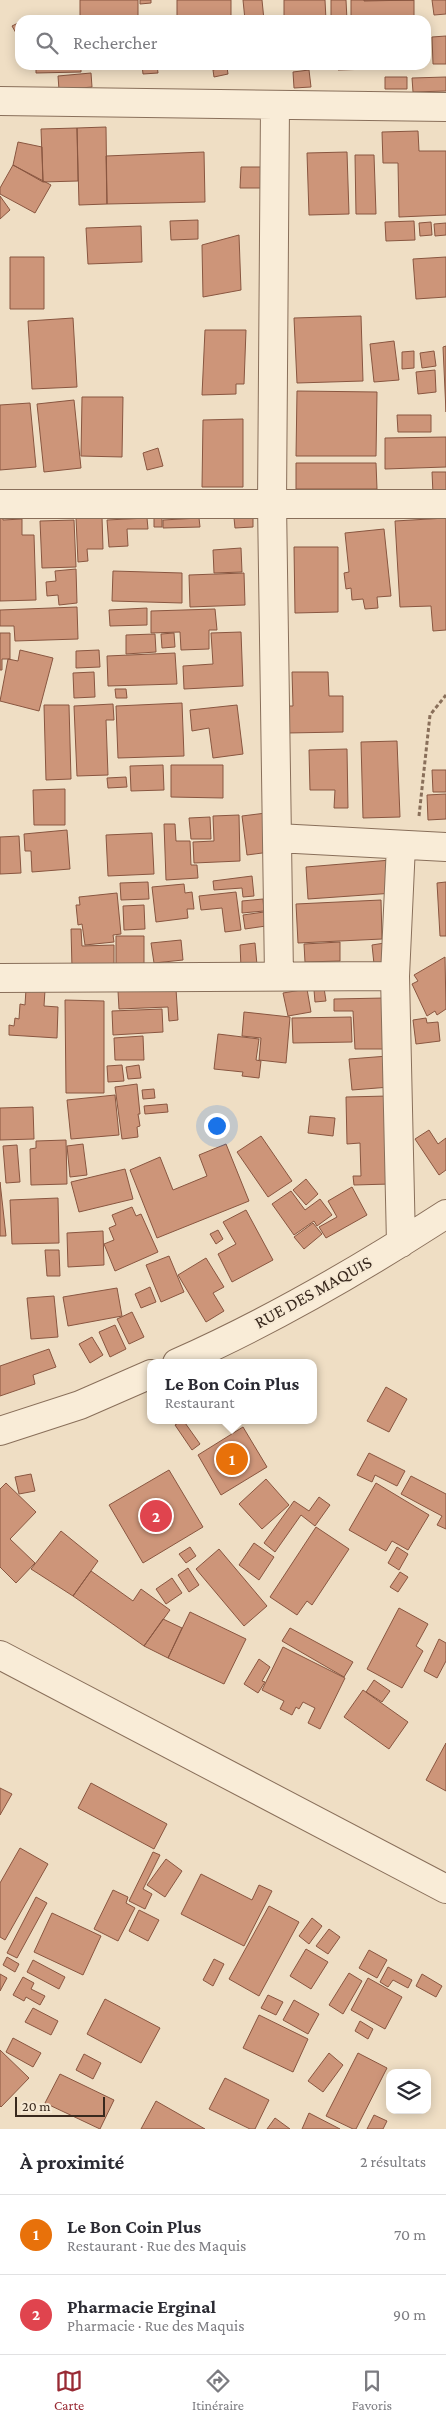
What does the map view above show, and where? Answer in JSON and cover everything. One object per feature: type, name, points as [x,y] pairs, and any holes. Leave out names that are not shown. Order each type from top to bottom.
[{"type":"street","points":[[0,101],[446,107]]},
{"type":"street","points":[[275,106],[272,503],[279,976]]},
{"type":"street","points":[[0,504],[446,504]]},
{"type":"street","points":[[278,838],[446,847]]},
{"type":"street","points":[[401,1243],[395,976],[408,846]]},
{"type":"street","points":[[0,978],[395,976]]},
{"type":"street","name":"RUE DES MAQUIS","points":[[185,1359],[284,1309],[401,1243],[446,1214]]},
{"type":"street","points":[[0,1431],[80,1405],[147,1376]]},
{"type":"street","points":[[0,1655],[446,1889]]},
{"type":"path","points":[[408,846],[430,715],[446,695]]},
{"type":"building","points":[[80,0],[138,0],[138,15],[80,15]]},
{"type":"building","points":[[140,0],[151,0],[151,3],[140,4]]},
{"type":"building","points":[[177,0],[231,0],[231,15],[177,15]]},
{"type":"building","points":[[243,0],[262,0],[264,15],[244,15]]},
{"type":"building","points":[[284,0],[325,0],[326,15],[284,15]]},
{"type":"building","points":[[331,0],[346,0],[347,15],[331,15]]},
{"type":"building","points":[[351,0],[414,0],[414,15],[351,15]]},
{"type":"building","points":[[364,0],[414,0],[364,1]]},
{"type":"building","points":[[432,0],[446,0],[446,14],[434,15]]},
{"type":"building","points":[[446,36],[446,64],[433,64],[432,37]]},
{"type":"building","points":[[36,70],[81,70],[81,72],[36,73]]},
{"type":"building","points":[[143,70],[158,70],[158,73],[143,74]]},
{"type":"building","points":[[213,70],[227,70],[228,74],[214,77]]},
{"type":"building","points":[[309,70],[311,87],[294,88],[293,72]]},
{"type":"building","points":[[91,73],[92,87],[59,90],[58,76]]},
{"type":"building","points":[[385,77],[407,77],[407,89],[385,89]]},
{"type":"building","points":[[446,77],[446,91],[413,92],[412,78]]},
{"type":"building","points":[[106,127],[107,204],[79,205],[77,128]]},
{"type":"building","points":[[77,128],[78,181],[43,182],[41,129]]},
{"type":"building","points":[[418,131],[419,151],[446,151],[446,215],[399,217],[398,163],[383,163],[382,132]]},
{"type":"building","points":[[18,142],[42,147],[43,182],[13,165]]},
{"type":"building","points":[[204,152],[205,202],[107,204],[106,156]]},
{"type":"building","points":[[347,152],[349,214],[309,215],[307,153]]},
{"type":"building","points":[[355,155],[374,155],[376,214],[356,214]]},
{"type":"building","points":[[13,165],[51,185],[35,213],[0,194],[0,188]]},
{"type":"building","points":[[241,167],[263,167],[262,188],[240,188]]},
{"type":"building","points":[[0,196],[10,210],[0,219]]},
{"type":"building","points":[[198,220],[198,239],[171,240],[170,221]]},
{"type":"building","points":[[414,221],[415,240],[386,241],[385,222]]},
{"type":"building","points":[[431,222],[432,235],[420,236],[419,223]]},
{"type":"building","points":[[446,223],[446,235],[435,236],[434,224]]},
{"type":"building","points":[[141,226],[142,262],[88,264],[86,228]]},
{"type":"building","points":[[239,235],[241,290],[203,297],[202,245]]},
{"type":"building","points":[[10,257],[44,257],[44,309],[10,309]]},
{"type":"building","points":[[446,257],[446,297],[416,299],[413,259]]},
{"type":"building","points":[[361,316],[363,381],[297,383],[294,318]]},
{"type":"building","points":[[73,318],[77,387],[32,389],[28,321]]},
{"type":"building","points":[[205,330],[246,330],[244,384],[236,384],[236,394],[202,395]]},
{"type":"building","points":[[394,341],[399,380],[374,382],[370,344]]},
{"type":"building","points":[[446,346],[446,412],[443,347]]},
{"type":"building","points":[[414,351],[414,368],[402,369],[402,352]]},
{"type":"building","points":[[434,351],[436,366],[422,368],[420,353]]},
{"type":"building","points":[[435,370],[436,392],[418,394],[416,372]]},
{"type":"building","points":[[297,391],[377,392],[376,456],[296,456]]},
{"type":"building","points":[[82,397],[123,397],[122,457],[81,456]]},
{"type":"building","points":[[74,400],[81,468],[44,472],[37,404]]},
{"type":"building","points":[[30,403],[36,467],[0,470],[0,405]]},
{"type":"building","points":[[397,415],[431,415],[431,432],[398,432]]},
{"type":"building","points":[[243,419],[243,487],[202,487],[203,420]]},
{"type":"building","points":[[446,437],[446,467],[385,469],[385,438]]},
{"type":"building","points":[[158,448],[163,466],[147,470],[143,453]]},
{"type":"building","points":[[296,463],[376,463],[377,489],[296,489]]},
{"type":"building","points":[[432,472],[446,472],[446,493],[433,494]]},
{"type":"building","points":[[0,511],[2,511],[3,520],[22,519],[22,535],[34,535],[36,600],[0,601]]},
{"type":"building","points":[[102,517],[103,549],[87,549],[88,561],[78,562],[76,518]]},
{"type":"building","points":[[253,517],[253,527],[235,528],[234,518]]},
{"type":"building","points":[[147,518],[148,529],[127,529],[128,546],[109,547],[107,520]]},
{"type":"building","points":[[154,518],[162,518],[162,527],[154,527]]},
{"type":"building","points":[[199,518],[200,527],[163,528],[163,520]]},
{"type":"building","points":[[446,518],[446,630],[433,631],[431,606],[400,607],[395,521]]},
{"type":"building","points":[[74,520],[76,567],[42,568],[40,521]]},
{"type":"building","points":[[384,529],[391,596],[377,597],[378,608],[365,609],[363,599],[352,600],[351,588],[346,589],[344,573],[349,572],[345,533]]},
{"type":"building","points":[[294,547],[338,547],[338,612],[295,613]]},
{"type":"building","points":[[241,548],[242,572],[214,573],[213,550]]},
{"type":"building","points":[[76,569],[77,603],[59,605],[58,595],[47,596],[46,582],[56,581],[55,571]]},
{"type":"building","points":[[113,571],[182,573],[182,603],[112,601]]},
{"type":"building","points":[[244,573],[245,605],[190,607],[189,575]]},
{"type":"building","points":[[77,607],[78,639],[15,641],[14,626],[0,626],[0,610]]},
{"type":"building","points":[[147,608],[147,625],[110,626],[109,610]]},
{"type":"building","points":[[215,609],[217,630],[209,630],[209,649],[181,650],[180,632],[151,633],[151,611]]},
{"type":"building","points":[[241,632],[243,686],[184,689],[183,666],[213,664],[211,633]]},
{"type":"building","points":[[0,633],[10,633],[10,659],[2,659],[2,670],[0,670]]},
{"type":"building","points":[[174,633],[175,647],[162,648],[161,634]]},
{"type":"building","points":[[155,634],[156,652],[126,654],[126,635]]},
{"type":"building","points":[[20,650],[53,658],[39,711],[0,701],[8,659],[18,661]]},
{"type":"building","points":[[99,650],[100,667],[76,668],[76,651]]},
{"type":"building","points":[[175,653],[177,684],[108,686],[107,656]]},
{"type":"building","points":[[94,672],[95,697],[74,698],[73,673]]},
{"type":"building","points":[[292,672],[328,672],[329,696],[343,696],[343,732],[287,733],[287,706],[293,706]]},
{"type":"building","points":[[115,689],[126,689],[127,698],[116,698]]},
{"type":"building","points":[[182,703],[184,756],[118,758],[116,706]]},
{"type":"building","points":[[113,704],[114,720],[106,720],[108,775],[77,776],[74,706]]},
{"type":"building","points":[[44,705],[69,705],[71,779],[46,780]]},
{"type":"building","points":[[237,705],[243,754],[213,758],[209,728],[192,731],[190,710]]},
{"type":"building","points":[[397,741],[400,817],[363,818],[361,742]]},
{"type":"building","points":[[347,749],[348,808],[334,808],[335,790],[310,790],[309,750]]},
{"type":"building","points":[[163,765],[164,790],[131,791],[130,766]]},
{"type":"building","points":[[171,765],[223,765],[223,798],[171,797]]},
{"type":"building","points":[[432,770],[446,770],[446,792],[433,792]]},
{"type":"building","points":[[126,777],[127,787],[108,788],[107,778]]},
{"type":"building","points":[[65,789],[65,825],[34,825],[33,790]]},
{"type":"building","points":[[446,794],[446,819],[428,820],[427,795]]},
{"type":"building","points":[[266,813],[270,852],[247,855],[242,816]]},
{"type":"building","points":[[239,815],[240,861],[194,863],[193,842],[214,841],[213,816]]},
{"type":"building","points":[[210,817],[211,839],[191,839],[189,818]]},
{"type":"building","points":[[164,824],[175,824],[176,841],[190,841],[191,865],[197,865],[198,878],[166,880]]},
{"type":"building","points":[[67,830],[70,869],[32,872],[31,851],[25,851],[24,834]]},
{"type":"building","points":[[152,833],[154,874],[108,876],[106,835]]},
{"type":"building","points":[[19,836],[21,873],[0,874],[0,837]]},
{"type":"building","points":[[391,860],[394,893],[308,899],[306,867]]},
{"type":"building","points":[[252,876],[254,896],[243,897],[242,888],[214,890],[213,881]]},
{"type":"building","points":[[148,882],[149,899],[121,900],[120,883]]},
{"type":"building","points":[[446,882],[446,936],[440,936],[437,883]]},
{"type":"building","points":[[184,884],[185,893],[192,892],[194,909],[187,909],[188,918],[156,922],[152,887]]},
{"type":"building","points":[[236,892],[241,930],[225,932],[222,908],[201,910],[199,896]]},
{"type":"building","points":[[117,893],[121,934],[113,935],[114,942],[85,945],[82,924],[78,925],[76,905],[80,905],[79,897]]},
{"type":"building","points":[[263,899],[264,911],[242,913],[242,901]]},
{"type":"building","points":[[381,900],[382,939],[298,943],[296,904]]},
{"type":"building","points":[[144,905],[145,929],[124,930],[123,906]]},
{"type":"building","points":[[264,912],[266,926],[245,929],[243,915]]},
{"type":"building","points":[[71,929],[81,929],[82,946],[114,945],[114,966],[72,968]]},
{"type":"building","points":[[116,936],[144,936],[144,965],[116,966]]},
{"type":"building","points":[[181,940],[183,960],[154,963],[151,943]]},
{"type":"building","points":[[340,942],[340,961],[305,962],[304,944]]},
{"type":"building","points":[[391,942],[393,962],[374,964],[372,945]]},
{"type":"building","points":[[255,943],[257,965],[241,967],[240,945]]},
{"type":"building","points":[[445,957],[446,1009],[437,1015],[435,1011],[427,1016],[412,984],[418,981],[414,975]]},
{"type":"building","points":[[324,988],[326,1001],[315,1002],[314,990]]},
{"type":"building","points":[[26,989],[45,990],[44,1006],[58,1007],[57,1038],[9,1035],[9,1025],[14,1026],[15,1018],[19,1019],[20,1004],[25,1005]]},
{"type":"building","points":[[176,989],[178,1020],[169,1021],[168,1007],[119,1009],[118,991]]},
{"type":"building","points":[[307,989],[311,1012],[288,1016],[283,993]]},
{"type":"building","points":[[385,998],[386,1049],[355,1049],[353,1011],[334,1011],[334,999]]},
{"type":"building","points":[[65,1000],[104,1001],[104,1093],[66,1093]]},
{"type":"building","points":[[162,1009],[163,1032],[113,1035],[112,1011]]},
{"type":"building","points":[[244,1012],[290,1017],[286,1063],[259,1060],[261,1038],[242,1036]]},
{"type":"building","points":[[351,1017],[352,1042],[293,1043],[292,1018]]},
{"type":"building","points":[[426,1018],[427,1023],[438,1022],[440,1041],[416,1044],[413,1020]]},
{"type":"building","points":[[218,1034],[259,1039],[256,1060],[261,1061],[259,1078],[242,1076],[243,1072],[214,1069]]},
{"type":"building","points":[[143,1036],[144,1060],[115,1060],[114,1038]]},
{"type":"building","points":[[388,1056],[390,1087],[352,1090],[349,1059]]},
{"type":"building","points":[[122,1065],[124,1081],[108,1082],[107,1066]]},
{"type":"building","points":[[139,1065],[141,1078],[128,1079],[126,1067]]},
{"type":"building","points":[[137,1084],[140,1114],[138,1114],[140,1126],[137,1127],[138,1137],[122,1139],[115,1087]]},
{"type":"building","points":[[154,1089],[155,1098],[143,1099],[142,1090]]},
{"type":"building","points":[[115,1095],[119,1135],[71,1139],[67,1100]]},
{"type":"building","points":[[388,1096],[390,1184],[354,1185],[353,1176],[361,1176],[360,1143],[347,1144],[346,1097]]},
{"type":"building","points":[[167,1104],[168,1112],[145,1114],[144,1106]]},
{"type":"building","points":[[33,1107],[34,1139],[0,1140],[0,1108]]},
{"type":"building","points":[[310,1116],[335,1118],[333,1136],[308,1133]]},
{"type":"building","points":[[429,1130],[438,1144],[446,1138],[446,1170],[439,1175],[415,1139]]},
{"type":"building","points":[[261,1136],[292,1181],[268,1197],[237,1152]]},
{"type":"building","points":[[66,1140],[67,1184],[31,1185],[30,1149],[36,1148],[36,1141]]},
{"type":"building","points":[[83,1144],[87,1175],[70,1177],[67,1146]]},
{"type":"building","points":[[226,1144],[249,1201],[157,1238],[130,1170],[160,1157],[173,1190],[207,1176],[199,1155]]},
{"type":"building","points":[[17,1145],[20,1182],[6,1183],[3,1146]]},
{"type":"building","points":[[125,1169],[133,1199],[79,1212],[71,1182]]},
{"type":"building","points":[[306,1179],[318,1194],[306,1205],[293,1190]]},
{"type":"building","points":[[0,1182],[6,1236],[0,1236]]},
{"type":"building","points":[[352,1187],[367,1215],[326,1238],[319,1227],[337,1217],[328,1201]]},
{"type":"building","points":[[291,1191],[305,1210],[320,1199],[332,1215],[317,1226],[314,1221],[294,1235],[272,1204]]},
{"type":"building","points":[[58,1198],[59,1243],[12,1244],[10,1200]]},
{"type":"building","points":[[132,1207],[136,1216],[141,1214],[158,1252],[115,1271],[104,1244],[114,1240],[109,1228],[116,1225],[112,1215]]},
{"type":"building","points":[[246,1210],[273,1260],[232,1282],[218,1254],[236,1244],[223,1222]]},
{"type":"building","points":[[313,1223],[322,1234],[304,1249],[294,1237]]},
{"type":"building","points":[[218,1230],[223,1239],[216,1244],[210,1234]]},
{"type":"building","points":[[103,1231],[104,1265],[68,1267],[67,1233]]},
{"type":"building","points":[[45,1250],[59,1250],[60,1276],[47,1276]]},
{"type":"building","points":[[169,1256],[184,1292],[161,1302],[146,1265]]},
{"type":"building","points":[[206,1258],[224,1287],[213,1293],[224,1311],[206,1322],[178,1275]]},
{"type":"building","points":[[150,1287],[156,1302],[141,1308],[135,1294]]},
{"type":"building","points":[[117,1288],[122,1316],[68,1326],[63,1297]]},
{"type":"building","points":[[54,1296],[58,1337],[31,1339],[27,1298]]},
{"type":"building","points":[[132,1312],[144,1337],[129,1344],[117,1319]]},
{"type":"building","points":[[115,1325],[126,1349],[110,1357],[99,1332]]},
{"type":"building","points":[[92,1337],[103,1355],[90,1363],[79,1344]]},
{"type":"building","points":[[49,1349],[56,1367],[33,1375],[35,1384],[0,1396],[0,1366]]},
{"type":"building","points":[[386,1387],[407,1399],[389,1432],[367,1421]]},
{"type":"building","points":[[186,1424],[200,1444],[192,1450],[175,1425]]},
{"type":"building","points":[[243,1427],[267,1467],[221,1495],[198,1455]]},
{"type":"building","points":[[369,1453],[405,1471],[397,1486],[375,1475],[372,1482],[357,1475]]},
{"type":"building","points":[[169,1470],[203,1527],[143,1563],[109,1505]]},
{"type":"building","points":[[31,1474],[35,1491],[19,1494],[15,1477]]},
{"type":"building","points":[[411,1476],[446,1494],[446,1529],[437,1525],[442,1516],[401,1494]]},
{"type":"building","points":[[266,1479],[289,1505],[262,1529],[239,1504]]},
{"type":"building","points":[[6,1483],[36,1512],[10,1539],[35,1563],[16,1583],[0,1567],[0,1489]]},
{"type":"building","points":[[376,1483],[429,1515],[408,1550],[392,1541],[386,1551],[349,1530]]},
{"type":"building","points":[[319,1497],[330,1505],[315,1526],[301,1515],[275,1552],[264,1543],[294,1501],[309,1511]]},
{"type":"building","points":[[316,1527],[349,1549],[312,1605],[307,1601],[297,1615],[270,1597]]},
{"type":"building","points":[[61,1531],[98,1561],[73,1596],[31,1569]]},
{"type":"building","points":[[254,1543],[274,1557],[259,1580],[239,1565]]},
{"type":"building","points":[[190,1547],[196,1556],[186,1563],[179,1554]]},
{"type":"building","points":[[397,1547],[408,1554],[399,1570],[388,1563]]},
{"type":"building","points":[[219,1549],[267,1606],[244,1626],[196,1569]]},
{"type":"building","points":[[188,1568],[199,1585],[189,1592],[178,1575]]},
{"type":"building","points":[[91,1571],[133,1601],[141,1589],[170,1610],[144,1646],[73,1596]]},
{"type":"building","points":[[400,1572],[408,1577],[398,1592],[390,1587]]},
{"type":"building","points":[[172,1578],[182,1593],[166,1604],[156,1589]]},
{"type":"building","points":[[399,1608],[428,1624],[416,1646],[423,1651],[402,1688],[367,1669]]},
{"type":"building","points":[[190,1612],[246,1639],[224,1684],[168,1658]]},
{"type":"building","points":[[163,1619],[182,1628],[168,1658],[144,1646]]},
{"type":"building","points":[[290,1628],[353,1662],[344,1677],[282,1641]]},
{"type":"building","points":[[439,1639],[446,1643],[446,1661],[437,1678],[424,1671]]},
{"type":"building","points":[[283,1647],[345,1678],[320,1729],[308,1723],[315,1708],[303,1702],[299,1709],[296,1707],[292,1715],[280,1709],[284,1701],[262,1690]]},
{"type":"building","points":[[259,1659],[270,1667],[262,1681],[265,1682],[258,1693],[244,1684]]},
{"type":"building","points":[[374,1680],[390,1691],[382,1702],[366,1692]]},
{"type":"building","points":[[363,1690],[408,1722],[389,1749],[344,1717]]},
{"type":"building","points":[[446,1743],[446,1791],[426,1780]]},
{"type":"building","points":[[91,1783],[167,1824],[154,1849],[78,1808]]},
{"type":"building","points":[[0,1788],[12,1794],[0,1815]]},
{"type":"building","points":[[20,1848],[48,1864],[5,1940],[0,1937],[0,1883]]},
{"type":"building","points":[[153,1852],[160,1855],[143,1889],[152,1894],[145,1909],[129,1901]]},
{"type":"building","points":[[166,1859],[182,1871],[165,1897],[147,1885]]},
{"type":"building","points":[[201,1874],[252,1900],[259,1885],[272,1891],[244,1946],[181,1914]]},
{"type":"building","points":[[113,1890],[128,1897],[126,1903],[135,1908],[118,1941],[94,1929]]},
{"type":"building","points":[[36,1897],[47,1903],[17,1958],[7,1953]]},
{"type":"building","points":[[269,1906],[299,1922],[259,1996],[229,1979]]},
{"type":"building","points":[[139,1910],[159,1920],[148,1941],[129,1931]]},
{"type":"building","points":[[52,1913],[101,1936],[83,1975],[34,1952]]},
{"type":"building","points":[[312,1918],[322,1926],[309,1944],[299,1936]]},
{"type":"building","points":[[329,1929],[340,1937],[328,1954],[316,1946]]},
{"type":"building","points":[[306,1949],[328,1962],[311,1989],[290,1976]]},
{"type":"building","points":[[369,1950],[387,1960],[377,1978],[359,1968]]},
{"type":"building","points":[[7,1957],[19,1964],[15,1972],[3,1965]]},
{"type":"building","points":[[214,1959],[224,1964],[213,1986],[203,1980]]},
{"type":"building","points":[[33,1960],[65,1977],[59,1989],[27,1972]]},
{"type":"building","points":[[388,1967],[412,1980],[408,1988],[393,1980],[388,1987],[380,1982]]},
{"type":"building","points":[[349,1973],[362,1981],[343,2014],[329,2005]]},
{"type":"building","points":[[0,1974],[7,1978],[0,1991]]},
{"type":"building","points":[[422,1974],[442,1986],[436,1997],[416,1986]]},
{"type":"building","points":[[23,1977],[34,1983],[31,1989],[45,1996],[40,2005],[26,1997],[24,2001],[13,1995]]},
{"type":"building","points":[[368,1978],[402,1997],[385,2029],[351,2010]]},
{"type":"building","points":[[268,1995],[283,2002],[276,2015],[261,2008]]},
{"type":"building","points":[[105,1999],[160,2028],[141,2063],[87,2034]]},
{"type":"building","points":[[294,2000],[319,2014],[308,2034],[283,2020]]},
{"type":"building","points":[[33,2008],[58,2021],[51,2035],[25,2022]]},
{"type":"building","points":[[259,2015],[308,2039],[293,2072],[243,2048]]},
{"type":"building","points":[[360,2021],[373,2029],[368,2039],[355,2031]]},
{"type":"building","points":[[13,2038],[41,2053],[33,2067],[6,2052]]},
{"type":"building","points":[[0,2050],[29,2078],[1,2107],[0,2106]]},
{"type":"building","points":[[329,2053],[343,2065],[323,2092],[308,2081]]},
{"type":"building","points":[[358,2053],[387,2068],[356,2129],[326,2116]]},
{"type":"building","points":[[84,2054],[101,2063],[93,2079],[76,2070]]},
{"type":"building","points":[[60,2074],[114,2100],[100,2129],[45,2103]]},
{"type":"building","points":[[225,2078],[269,2100],[255,2129],[250,2129],[209,2109]]},
{"type":"building","points":[[156,2101],[205,2129],[141,2129]]},
{"type":"building","points":[[309,2113],[340,2129],[302,2129]]},
{"type":"building","points":[[374,2115],[387,2121],[383,2129],[367,2129]]},
{"type":"building","points":[[275,2118],[290,2129],[267,2129]]},
{"type":"place","name":"Le Bon Coin Plus","points":[[232,1459]]},
{"type":"place","name":"Pharmacie Erginal","points":[[156,1516]]}]
